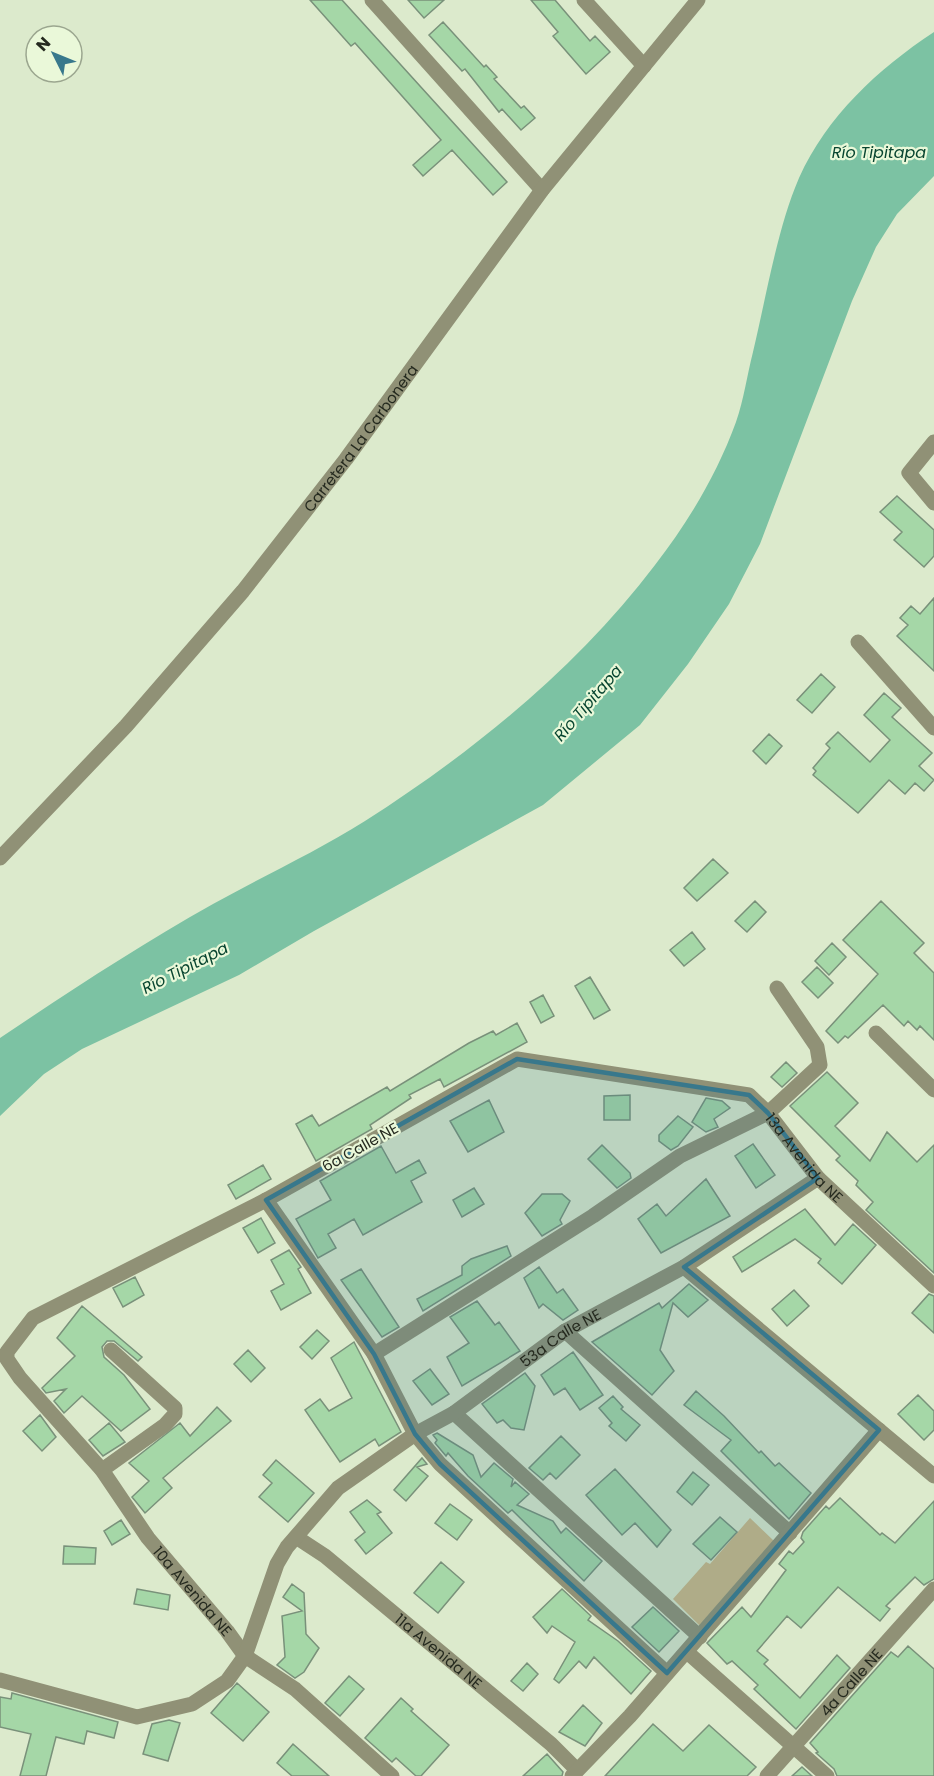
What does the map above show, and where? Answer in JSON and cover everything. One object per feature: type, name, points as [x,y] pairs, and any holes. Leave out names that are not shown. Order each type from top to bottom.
[{"type":"street","points":[[372,0],[542,190]]},
{"type":"street","points":[[584,0],[644,66]]},
{"type":"street","name":"Carretera La Carbonera","points":[[0,858],[126,726],[243,591],[346,459],[542,190],[698,0]]},
{"type":"street","points":[[934,442],[909,473],[934,503]]},
{"type":"street","points":[[858,642],[934,728]]},
{"type":"street","name":"13a Avenida NE","points":[[777,988],[817,1047],[820,1065],[768,1113],[818,1178],[934,1286]]},
{"type":"street","points":[[876,1033],[934,1090]]},
{"type":"street","name":"6a Calle NE","points":[[20,1378],[7,1359],[7,1352],[33,1318],[266,1200],[517,1059],[749,1095],[768,1113]]},
{"type":"street","points":[[374,1354],[593,1216],[680,1156],[768,1113]]},
{"type":"street","name":"53a Calle NE","points":[[0,1680],[137,1717],[192,1704],[227,1681],[245,1656],[277,1564],[296,1537],[338,1488],[415,1434],[454,1413],[565,1331],[684,1267],[818,1178]]},
{"type":"street","points":[[266,1200],[374,1354],[415,1434],[440,1464],[667,1673]]},
{"type":"street","points":[[684,1267],[934,1476]]},
{"type":"street","points":[[565,1331],[789,1533]]},
{"type":"street","points":[[102,1470],[165,1425],[175,1414],[175,1408],[111,1350]]},
{"type":"street","name":"10a Avenida NE","points":[[20,1378],[102,1470],[148,1538],[227,1631],[245,1656],[296,1689],[392,1776]]},
{"type":"street","points":[[454,1413],[700,1637]]},
{"type":"street","points":[[574,1773],[687,1652],[879,1430]]},
{"type":"street","name":"11a Avenida NE","points":[[296,1537],[326,1556],[551,1744],[574,1773]]},
{"type":"street","name":"4a Calle NE","points":[[767,1776],[934,1589]]},
{"type":"street","points":[[687,1652],[827,1776]]},
{"type":"highlighted area","points":[[517,1059],[749,1095],[768,1113],[818,1178],[684,1267],[879,1430],[667,1673],[440,1464],[415,1434],[374,1354],[266,1200]]},
{"type":"shaded area","points":[[750,1518],[774,1541],[700,1626],[673,1599],[706,1562],[710,1564]]},
{"type":"water","name":"Río Tipitapa","points":[[934,32],[934,176],[897,214],[876,247],[852,301],[760,544],[729,604],[688,664],[640,725],[543,805],[239,975],[82,1049],[44,1074],[0,1116],[0,1038],[159,936],[213,904],[309,854],[405,794],[484,737],[521,706],[592,639],[625,603],[691,514],[711,478],[736,422],[784,219],[799,178],[811,155],[839,114],[874,78]]},
{"type":"building","points":[[310,0],[342,0],[507,182],[493,195],[452,150],[423,176],[413,165],[441,140],[355,43],[351,46]]},
{"type":"building","points":[[408,0],[444,0],[424,18]]},
{"type":"building","points":[[531,0],[555,0],[590,41],[595,36],[610,52],[586,74],[553,36],[558,32]]},
{"type":"building","points":[[443,22],[484,67],[486,65],[497,77],[494,79],[521,108],[524,106],[535,118],[521,130],[502,109],[499,112],[465,69],[462,71],[429,35]]},
{"type":"building","points":[[897,496],[934,530],[934,556],[924,567],[894,540],[902,532],[880,512]]},
{"type":"building","points":[[934,598],[934,671],[897,636],[908,625],[900,618],[911,606],[920,614]]},
{"type":"building","points":[[821,674],[835,687],[812,713],[797,700]]},
{"type":"building","points":[[884,693],[901,708],[892,717],[932,753],[919,766],[934,780],[924,791],[915,783],[905,794],[889,780],[858,813],[813,775],[816,771],[813,768],[830,748],[826,744],[838,732],[870,762],[890,740],[864,715]]},
{"type":"building","points":[[769,734],[782,746],[766,764],[753,751]]},
{"type":"building","points":[[713,859],[728,873],[697,901],[684,888]]},
{"type":"building","points":[[755,901],[766,912],[747,932],[735,921]]},
{"type":"building","points":[[881,901],[924,943],[914,953],[934,973],[934,1040],[920,1026],[917,1030],[908,1021],[904,1026],[883,1005],[848,1038],[845,1036],[838,1043],[826,1031],[878,974],[843,940]]},
{"type":"building","points":[[692,932],[705,949],[684,966],[670,950]]},
{"type":"building","points":[[832,943],[846,957],[829,975],[815,961]]},
{"type":"building","points":[[817,967],[833,983],[818,998],[802,982]]},
{"type":"building","points":[[590,977],[610,1010],[594,1019],[575,986]]},
{"type":"building","points":[[543,995],[554,1016],[541,1023],[530,1002]]},
{"type":"building","points":[[517,1023],[527,1042],[444,1087],[440,1079],[409,1095],[411,1098],[370,1125],[372,1129],[316,1161],[296,1124],[312,1115],[319,1126],[387,1087],[390,1091],[469,1043],[493,1031],[496,1035]]},
{"type":"building","points":[[786,1062],[797,1073],[782,1087],[771,1077]]},
{"type":"building","points":[[827,1072],[858,1103],[835,1126],[870,1161],[887,1132],[917,1162],[934,1145],[934,1273],[866,1210],[873,1202],[856,1185],[858,1181],[836,1160],[840,1156],[790,1106]]},
{"type":"building","points":[[630,1095],[630,1120],[604,1120],[604,1096]]},
{"type":"building","points":[[706,1098],[722,1101],[730,1108],[714,1119],[718,1127],[706,1132],[692,1122]]},
{"type":"building","points":[[489,1100],[504,1132],[468,1152],[450,1121]]},
{"type":"building","points":[[678,1116],[693,1127],[678,1146],[671,1150],[659,1141],[659,1135]]},
{"type":"building","points":[[753,1144],[775,1175],[756,1188],[735,1156]]},
{"type":"building","points":[[602,1145],[630,1173],[631,1178],[617,1188],[588,1159]]},
{"type":"building","points":[[381,1146],[396,1173],[419,1160],[426,1173],[411,1181],[422,1202],[363,1235],[354,1219],[328,1234],[336,1248],[318,1258],[296,1219],[331,1200],[320,1181]]},
{"type":"building","points":[[263,1165],[271,1179],[236,1199],[228,1185]]},
{"type":"building","points":[[706,1179],[730,1216],[661,1253],[638,1219],[657,1204],[666,1216]]},
{"type":"building","points":[[474,1188],[484,1204],[462,1217],[453,1200]]},
{"type":"building","points":[[542,1194],[562,1194],[570,1201],[560,1220],[562,1224],[542,1236],[525,1213]]},
{"type":"building","points":[[805,1209],[835,1245],[853,1224],[876,1245],[842,1284],[818,1263],[821,1259],[795,1239],[742,1272],[733,1257]]},
{"type":"building","points":[[261,1218],[275,1243],[258,1253],[243,1228]]},
{"type":"building","points":[[507,1246],[511,1256],[423,1311],[417,1299],[462,1275],[462,1266],[471,1259]]},
{"type":"building","points":[[289,1250],[301,1267],[298,1269],[311,1293],[281,1310],[271,1291],[284,1284],[271,1260]]},
{"type":"building","points":[[539,1267],[557,1293],[563,1289],[578,1310],[563,1320],[543,1304],[539,1308],[524,1278]]},
{"type":"building","points":[[361,1269],[399,1327],[382,1337],[341,1280]]},
{"type":"building","points":[[135,1277],[144,1295],[123,1307],[113,1288]]},
{"type":"building","points":[[689,1284],[708,1300],[688,1317],[673,1303],[660,1350],[674,1371],[652,1395],[592,1342],[659,1303],[662,1308]]},
{"type":"building","points":[[794,1290],[809,1306],[787,1326],[772,1309]]},
{"type":"building","points":[[929,1294],[934,1296],[934,1333],[912,1313]]},
{"type":"building","points":[[477,1301],[495,1325],[499,1322],[520,1351],[462,1386],[447,1357],[469,1343],[450,1317]]},
{"type":"building","points":[[82,1306],[142,1357],[138,1361],[114,1341],[107,1341],[102,1347],[104,1357],[124,1375],[150,1409],[121,1431],[82,1396],[64,1413],[54,1401],[66,1389],[46,1393],[42,1388],[75,1356],[57,1338]]},
{"type":"building","points":[[317,1330],[329,1341],[312,1359],[300,1347]]},
{"type":"building","points":[[354,1342],[401,1432],[379,1446],[375,1439],[340,1462],[305,1410],[320,1399],[329,1411],[352,1398],[331,1358]]},
{"type":"building","points":[[248,1350],[265,1368],[251,1382],[234,1364]]},
{"type":"building","points":[[573,1352],[603,1395],[580,1410],[565,1388],[554,1395],[541,1375]]},
{"type":"building","points":[[430,1369],[449,1394],[432,1405],[413,1381]]},
{"type":"building","points":[[525,1373],[535,1386],[524,1430],[511,1428],[503,1420],[497,1423],[482,1404]]},
{"type":"building","points":[[696,1391],[724,1416],[759,1453],[761,1451],[775,1466],[779,1463],[811,1493],[789,1519],[721,1451],[731,1440],[684,1405]]},
{"type":"building","points":[[918,1395],[934,1411],[934,1430],[924,1440],[898,1414]]},
{"type":"building","points":[[613,1396],[623,1407],[621,1409],[640,1425],[626,1441],[609,1426],[612,1423],[599,1408]]},
{"type":"building","points":[[217,1407],[231,1421],[163,1478],[172,1488],[145,1513],[132,1497],[149,1481],[129,1463],[180,1423],[190,1436]]},
{"type":"building","points":[[40,1415],[56,1437],[42,1451],[23,1431]]},
{"type":"building","points":[[109,1423],[125,1442],[103,1456],[89,1440]]},
{"type":"building","points":[[437,1433],[473,1455],[481,1477],[494,1463],[513,1479],[511,1487],[515,1482],[529,1494],[517,1505],[553,1521],[561,1533],[566,1528],[602,1561],[584,1581],[512,1510],[508,1513],[468,1476],[448,1453],[446,1456],[435,1443],[437,1440],[433,1435]]},
{"type":"building","points":[[561,1436],[580,1455],[556,1479],[550,1473],[543,1480],[529,1468]]},
{"type":"building","points":[[422,1458],[427,1464],[417,1467],[428,1476],[406,1501],[394,1490]]},
{"type":"building","points":[[276,1460],[314,1493],[288,1522],[259,1497],[272,1483],[263,1475]]},
{"type":"building","points":[[615,1469],[671,1530],[657,1547],[635,1523],[622,1535],[586,1495]]},
{"type":"building","points":[[693,1472],[709,1485],[692,1505],[677,1492]]},
{"type":"building","points":[[840,1498],[880,1535],[882,1533],[895,1543],[934,1501],[934,1579],[924,1585],[915,1577],[886,1606],[890,1609],[880,1621],[838,1587],[801,1628],[787,1616],[757,1651],[768,1660],[764,1664],[800,1698],[837,1655],[850,1668],[796,1729],[754,1689],[758,1685],[732,1661],[727,1664],[707,1643],[742,1607],[751,1617],[786,1570],[779,1564],[789,1551],[793,1554],[804,1542],[801,1538],[803,1532],[826,1506],[829,1509]]},
{"type":"building","points":[[367,1500],[381,1512],[377,1514],[392,1533],[366,1554],[355,1540],[365,1532],[350,1512]]},
{"type":"building","points":[[450,1504],[472,1520],[457,1540],[435,1523]]},
{"type":"building","points":[[720,1517],[737,1532],[711,1560],[693,1544]]},
{"type":"building","points":[[121,1520],[130,1534],[112,1545],[104,1531]]},
{"type":"building","points":[[64,1546],[96,1548],[95,1564],[63,1564]]},
{"type":"building","points":[[441,1562],[464,1582],[438,1613],[414,1593]]},
{"type":"building","points":[[292,1584],[304,1593],[306,1634],[319,1648],[304,1672],[295,1678],[277,1665],[285,1657],[282,1616],[302,1611],[283,1597]]},
{"type":"building","points":[[137,1589],[170,1595],[168,1610],[134,1604]]},
{"type":"building","points":[[562,1589],[591,1616],[588,1620],[618,1641],[651,1671],[631,1694],[594,1657],[586,1668],[579,1661],[559,1683],[554,1679],[575,1642],[552,1626],[547,1633],[533,1617]]},
{"type":"building","points":[[653,1607],[679,1631],[659,1652],[632,1627]]},
{"type":"building","points":[[908,1646],[934,1669],[934,1776],[837,1776],[834,1769],[816,1753],[818,1752],[810,1743],[891,1652],[898,1657]]},
{"type":"building","points":[[527,1663],[538,1674],[523,1691],[511,1681]]},
{"type":"building","points":[[349,1676],[364,1689],[340,1716],[325,1703]]},
{"type":"building","points":[[237,1683],[269,1712],[243,1741],[211,1713]]},
{"type":"building","points":[[12,1693],[118,1722],[114,1738],[87,1731],[84,1744],[56,1737],[46,1776],[20,1776],[31,1734],[0,1727],[0,1697],[11,1699]]},
{"type":"building","points":[[401,1698],[413,1709],[411,1711],[449,1745],[421,1776],[416,1776],[396,1758],[392,1762],[365,1738]]},
{"type":"building","points":[[583,1705],[602,1723],[585,1746],[559,1732]]},
{"type":"building","points":[[169,1720],[180,1723],[168,1761],[143,1754],[152,1724]]},
{"type":"building","points":[[653,1724],[683,1751],[709,1725],[756,1767],[747,1776],[605,1776]]},
{"type":"building","points":[[293,1744],[329,1776],[292,1776],[277,1763]]},
{"type":"building","points":[[547,1754],[563,1772],[562,1776],[523,1776]]},
{"type":"building","points":[[802,1767],[812,1776],[792,1776]]}]
